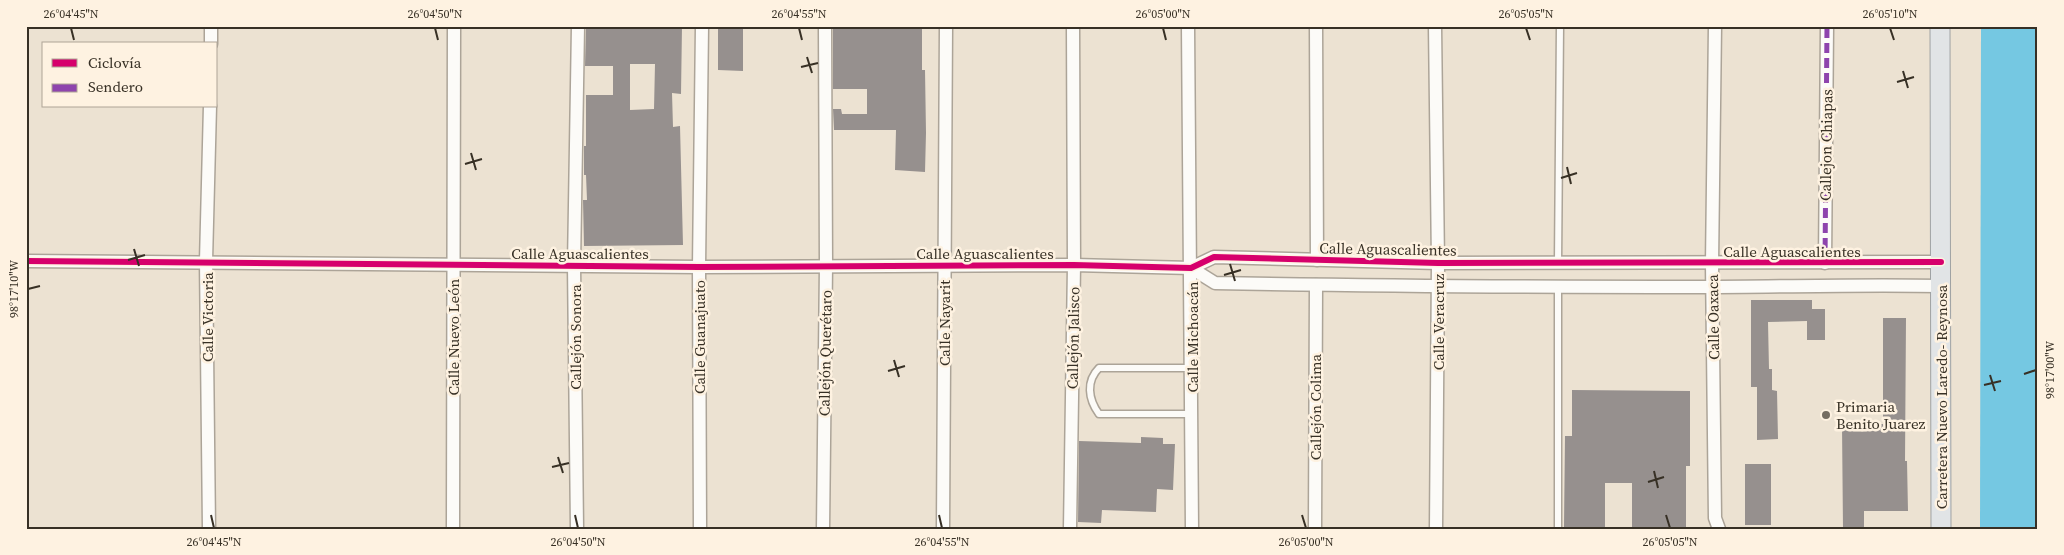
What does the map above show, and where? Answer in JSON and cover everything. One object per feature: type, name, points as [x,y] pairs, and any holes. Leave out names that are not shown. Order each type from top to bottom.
[{"type":"main road","name":"Carretera Nuevo Laredo- Reynosa","points":[[1940,26],[1941,529]]},
{"type":"street","points":[[211,26],[211,42]]},
{"type":"street","name":"Calle Nuevo León","points":[[453,529],[454,26]]},
{"type":"street","name":"Callejón Sonora","points":[[577,529],[574,265],[578,26]]},
{"type":"street","name":"Calle Guanajuato","points":[[700,529],[699,267],[702,26]]},
{"type":"street","name":"Callejón Querétaro","points":[[823,529],[826,266],[825,26]]},
{"type":"street","name":"Calle Nayarit","points":[[943,529],[946,26]]},
{"type":"street","name":"Callejón Jalisco","points":[[1070,529],[1074,265],[1073,26]]},
{"type":"street","name":"Calle Michoacán","points":[[1188,26],[1192,529]]},
{"type":"street","points":[[1316,26],[1317,260]]},
{"type":"street","name":"Calle Veracruz","points":[[1435,26],[1438,262],[1436,529]]},
{"type":"street","name":"Calle Oaxaca","points":[[1714,525],[1712,264],[1715,26]]},
{"type":"street","name":"Callejon Chiapas","points":[[1825,263],[1828,26]]},
{"type":"street","name":"Calle Victoria","points":[[209,529],[206,261],[210,108]]},
{"type":"street","name":"Calle Aguascalientes","points":[[26,261],[206,261],[329,265],[699,267],[1074,265],[1191,268],[1214,257],[1558,263],[1941,262]]},
{"type":"street","points":[[1191,268],[1214,283],[1438,288],[1712,287],[1858,284],[1941,286]]},
{"type":"street","name":"Callejón Colima","points":[[1315,529],[1316,285]]},
{"type":"lane","points":[[1558,263],[1560,26]]},
{"type":"lane","points":[[1558,287],[1558,529]]},
{"type":"lane","points":[[1192,368],[1099,368],[1092,374],[1090,391],[1092,405],[1099,414],[1192,414]]},
{"type":"water","points":[[1981,26],[2038,26],[2038,529],[1980,529]]},
{"type":"building","points":[[586,26],[682,26],[681,94],[672,93],[673,127],[680,126],[683,245],[584,246],[583,200],[587,200],[586,175],[584,175],[586,95],[613,95],[613,66],[585,66]],"holes":[[[630,64],[655,64],[654,109],[630,110]]]},
{"type":"building","points":[[718,26],[743,26],[743,71],[718,70]]},
{"type":"building","points":[[833,26],[922,26],[922,70],[925,70],[925,172],[895,170],[896,130],[834,130],[833,109],[841,109],[842,114],[867,114],[867,89],[833,89]]},
{"type":"building","points":[[1751,300],[1812,300],[1812,309],[1825,309],[1825,340],[1807,340],[1807,321],[1768,322],[1769,369],[1772,369],[1772,390],[1777,391],[1778,439],[1757,440],[1757,387],[1751,387]]},
{"type":"building","points":[[1883,318],[1906,318],[1905,461],[1907,461],[1908,511],[1864,511],[1864,529],[1843,529],[1842,425],[1883,424]]},
{"type":"building","points":[[1572,390],[1690,391],[1690,466],[1686,466],[1686,529],[1632,529],[1632,483],[1605,483],[1605,527],[1564,527],[1565,436],[1572,436]]},
{"type":"building","points":[[1141,437],[1163,438],[1163,444],[1175,444],[1173,490],[1157,489],[1156,512],[1102,510],[1101,523],[1078,522],[1079,441],[1141,443]]},
{"type":"building","points":[[1745,464],[1771,464],[1771,525],[1745,525]]},
{"type":"marked path","points":[[1825,263],[1827,26]]},
{"type":"cycle path","points":[[26,261],[699,267],[1074,265],[1191,268],[1214,257],[1438,263],[1941,262]]},
{"type":"place","name":"Primaria Benito Juarez","points":[[1826,415]]}]
